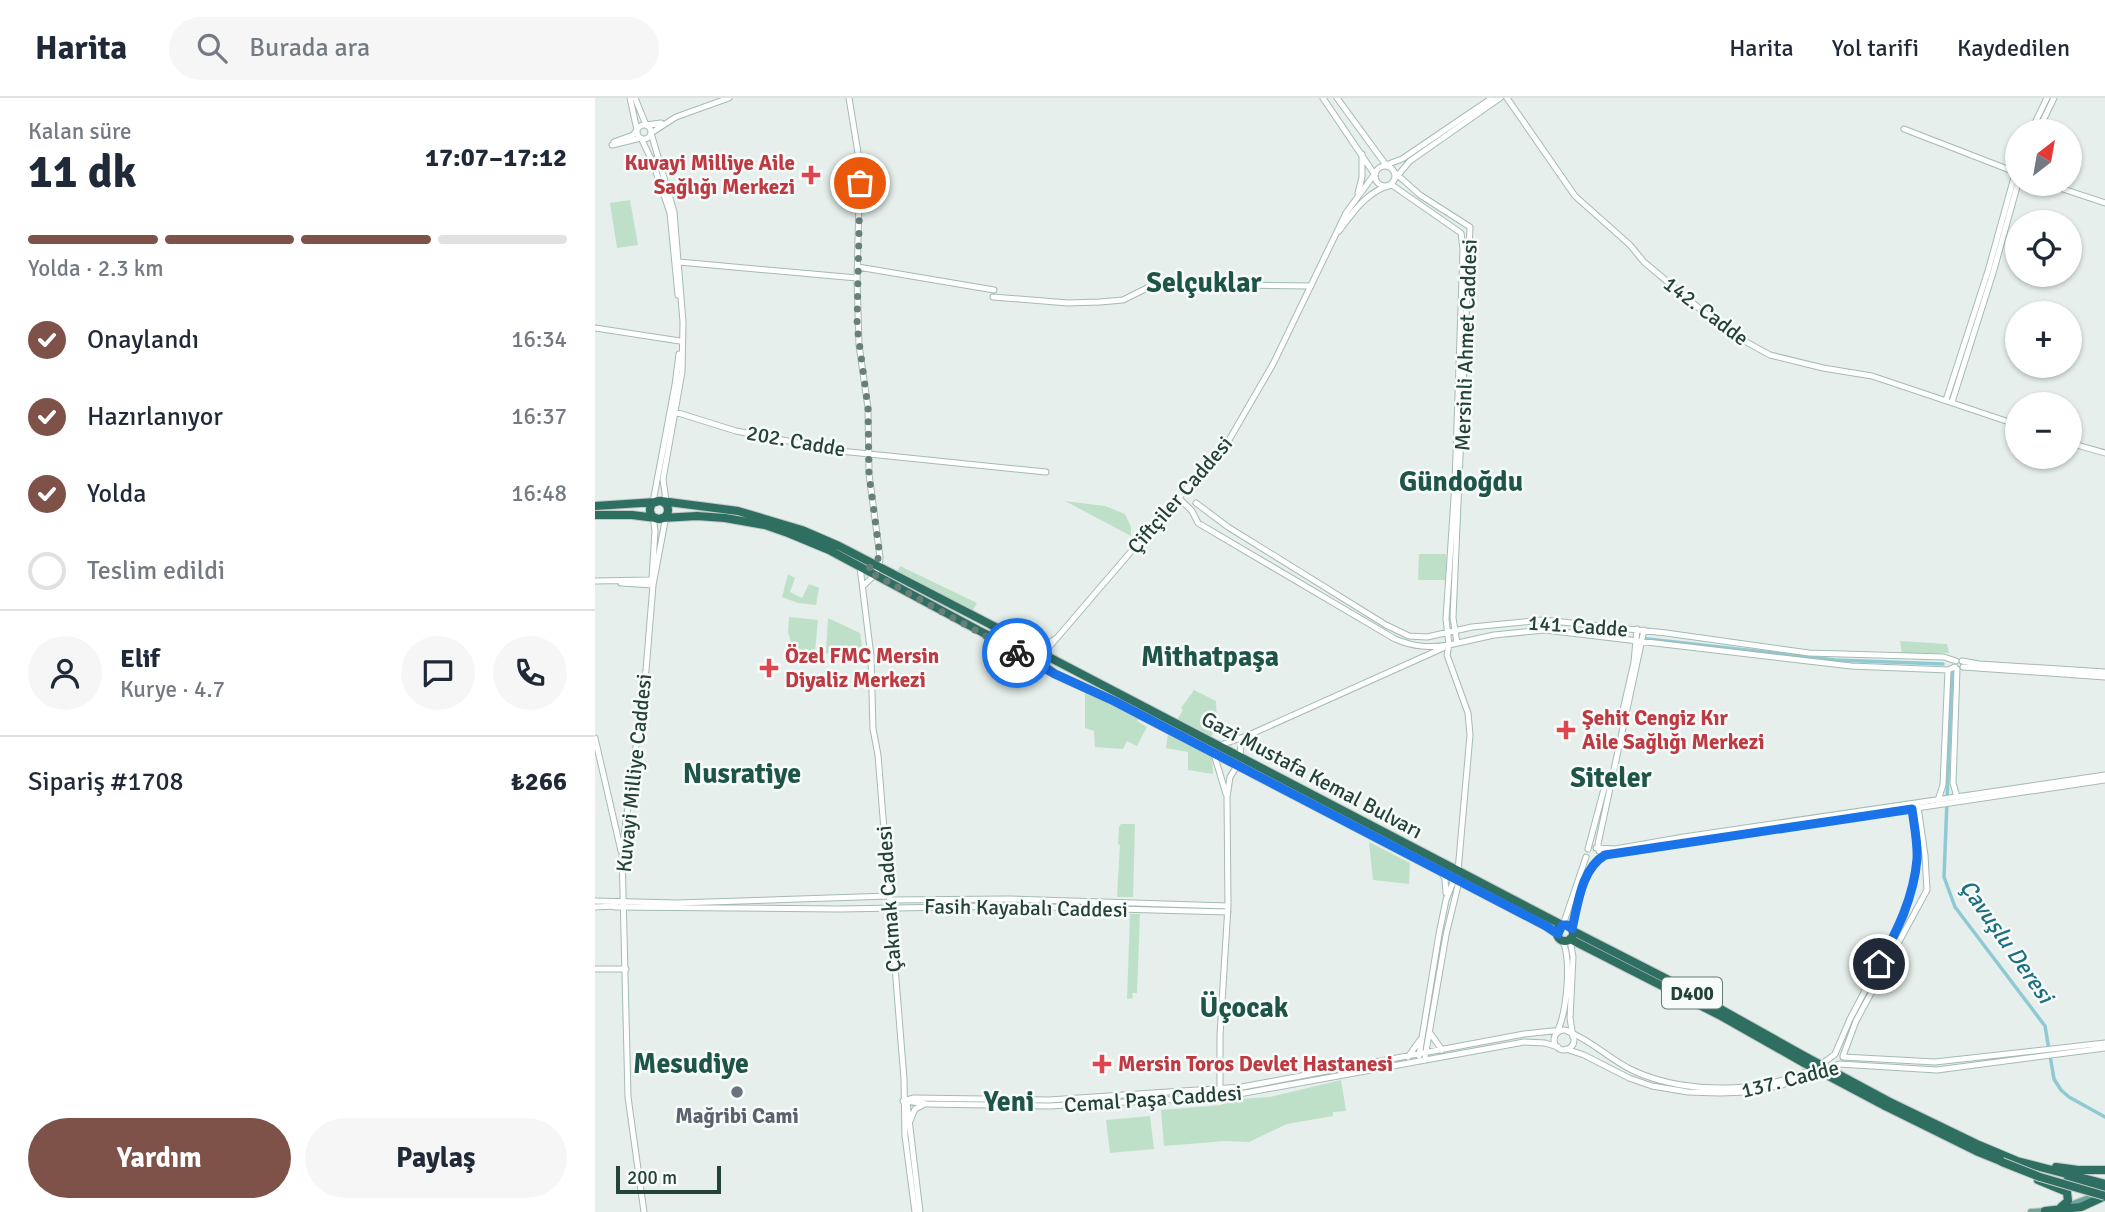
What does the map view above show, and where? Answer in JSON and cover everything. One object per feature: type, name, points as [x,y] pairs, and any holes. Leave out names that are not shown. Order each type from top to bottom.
[{"type":"highway","name":"Gazi Mustafa Kemal Bulvarı","points":[[595,506],[738,511],[770,519],[819,537],[1030,658]]},
{"type":"highway","name":"Gazi Mustafa Kemal Bulvarı","points":[[595,515],[659,510],[765,525],[871,569],[1041,651],[1218,746],[1239,762],[1439,869],[1457,876],[1475,888],[1665,978],[1806,1061]]},
{"type":"highway","points":[[1041,651],[1043,661],[1033,662],[1030,658],[1031,652],[1041,651]]},
{"type":"highway","name":"Gazi Mustafa Kemal Bulvarı","points":[[1039,663],[1055,674],[1114,701],[1214,754],[1239,762],[1806,1061]]},
{"type":"highway","name":"D400","points":[[1806,1061],[2002,1162],[2040,1177],[2105,1194]]},
{"type":"highway","points":[[1888,1105],[1949,1144],[2067,1192],[2068,1201],[2061,1208]]},
{"type":"highway","points":[[1978,1148],[2059,1168],[2105,1170]]},
{"type":"highway","name":"D400","points":[[1978,1148],[2105,1184]]},
{"type":"highway","points":[[2045,1211],[2081,1208],[2105,1194]]},
{"type":"main road","points":[[2031,1212],[2061,1208],[2105,1194]]},
{"type":"street","points":[[632,98],[651,132]]},
{"type":"street","points":[[632,98],[637,130],[641,138]]},
{"type":"street","points":[[664,123],[641,125],[633,135],[612,145],[647,138],[664,123],[729,98]]},
{"type":"street","name":"Çakmak Caddesi","points":[[849,98],[860,165],[857,278],[859,345],[868,408],[867,452],[880,557],[863,586],[871,656],[873,729],[878,755],[906,1102],[918,1212]]},
{"type":"street","points":[[1323,98],[1361,151],[1379,184],[1390,173],[1337,98]]},
{"type":"street","name":"Çiftçiler Caddesi","points":[[1339,231],[1358,206],[1402,159],[1492,98]]},
{"type":"street","name":"Çiftçiler Caddesi","points":[[1041,651],[1061,635],[1152,527],[1204,472],[1237,430],[1355,198],[1375,174],[1390,173],[1410,161],[1500,98]]},
{"type":"street","name":"142. Cadde","points":[[1507,98],[1575,196],[1630,245],[1644,262],[1739,338],[1770,355],[1871,376],[2005,420]]},
{"type":"street","points":[[2038,119],[2047,103],[2054,98]]},
{"type":"street","points":[[1904,129],[2005,168]]},
{"type":"street","name":"Kuvayi Milliye Caddesi","points":[[651,132],[674,212],[683,342],[682,372],[655,531],[651,570],[653,584]]},
{"type":"street","name":"Kuvayi Milliye Caddesi","points":[[641,138],[653,163],[670,213],[680,341],[659,510],[645,679],[622,852],[628,1097],[644,1212]]},
{"type":"street","points":[[1355,198],[1362,177],[1361,151]]},
{"type":"street","name":"Mersinli Ahmet Caddesi","points":[[1390,173],[1470,226],[1446,634],[1449,645]]},
{"type":"street","name":"Mersinli Ahmet Caddesi","points":[[1390,173],[1395,186],[1461,231],[1462,360],[1453,618],[1457,643]]},
{"type":"street","points":[[1949,401],[2009,196]]},
{"type":"street","points":[[1949,401],[1993,273],[2014,196]]},
{"type":"street","points":[[2082,196],[2105,204]]},
{"type":"street","points":[[1461,231],[1470,226]]},
{"type":"street","points":[[679,262],[857,278]]},
{"type":"street","points":[[858,267],[994,290]]},
{"type":"street","points":[[993,297],[1068,303],[1100,302],[1123,300],[1153,285],[1311,286]]},
{"type":"street","points":[[595,328],[680,341]]},
{"type":"street","name":"202. Cadde","points":[[675,412],[736,431],[840,451],[1046,472]]},
{"type":"street","points":[[2082,446],[2105,453]]},
{"type":"street","points":[[1179,498],[1198,523],[1395,639],[1413,646],[1449,645]]},
{"type":"street","name":"141. Cadde","points":[[1196,502],[1228,527],[1399,632],[1418,637],[1543,620],[1703,648],[1808,657],[1944,657],[1959,665],[2105,675]]},
{"type":"street","points":[[863,586],[871,569]]},
{"type":"street","points":[[595,581],[649,580],[653,584]]},
{"type":"street","name":"141. Cadde","points":[[1449,645],[1494,635],[1545,630],[1705,638],[1851,666],[1948,670],[1959,665]]},
{"type":"street","points":[[1566,1049],[1571,1046],[1562,1021],[1567,961],[1566,933],[1625,705],[1640,635]]},
{"type":"street","points":[[1558,1047],[1554,1042],[1565,1033],[1570,1018],[1573,957],[1572,945],[1566,933],[1587,877],[1597,860],[1610,779],[1640,635]]},
{"type":"street","points":[[1703,648],[1705,638]]},
{"type":"street","points":[[1218,746],[1249,735],[1449,645]]},
{"type":"street","points":[[1422,1057],[1454,904],[1466,796],[1469,724],[1466,705],[1447,655],[1449,645]]},
{"type":"street","points":[[1413,646],[1418,652],[1418,658]]},
{"type":"street","points":[[1438,650],[1447,655]]},
{"type":"street","points":[[1954,799],[1959,665]]},
{"type":"street","points":[[1938,803],[1943,785],[1948,670]]},
{"type":"street","points":[[1223,1097],[1220,1088],[1220,1035],[1228,909],[1227,797],[1230,777],[1239,762],[1241,746],[1249,735]]},
{"type":"street","points":[[595,738],[622,852]]},
{"type":"street","points":[[1214,754],[1227,797]]},
{"type":"street","points":[[1586,857],[1591,861],[1615,853],[2105,778]]},
{"type":"street","points":[[1588,849],[1615,849],[1915,807]]},
{"type":"street","points":[[1915,807],[1927,883],[1923,896],[1856,1021],[1839,1064],[1833,1060],[1834,1054],[1904,917],[1917,858],[1915,807]]},
{"type":"street","points":[[1439,869],[1445,879],[1446,900]]},
{"type":"street","points":[[1422,1057],[1422,1037],[1437,944],[1446,900],[1457,876]]},
{"type":"street","points":[[1912,886],[1921,880],[1927,883]]},
{"type":"street","points":[[1912,886],[1923,896]]},
{"type":"street","points":[[1454,904],[1463,891],[1475,888]]},
{"type":"street","points":[[595,901],[622,905]]},
{"type":"street","name":"Fasih Kayabalı Caddesi","points":[[622,905],[840,909],[890,901]]},
{"type":"street","name":"Fasih Kayabalı Caddesi","points":[[595,907],[890,901],[1010,906],[1228,909]]},
{"type":"street","points":[[1437,944],[1444,950]]},
{"type":"street","points":[[1573,957],[1579,951],[1589,948]]},
{"type":"street","points":[[595,970],[626,969]]},
{"type":"street","points":[[1429,1030],[1442,1051]]},
{"type":"street","name":"137. Cadde","points":[[1565,1033],[1584,1037],[1632,1071],[1658,1081],[1688,1087],[1745,1087],[1780,1080],[1809,1070],[1834,1054],[1935,1062],[2038,1054],[2105,1045]]},
{"type":"street","name":"Cemal Paşa Caddesi","points":[[906,1102],[914,1098],[1049,1100],[1252,1086],[1408,1057],[1422,1057],[1527,1034],[1565,1033]]},
{"type":"street","points":[[1408,1057],[1422,1037]]},
{"type":"street","name":"Cemal Paşa Caddesi","points":[[906,1102],[1049,1106],[1223,1097],[1422,1057],[1524,1042],[1558,1047]]},
{"type":"street","name":"137. Cadde","points":[[1558,1047],[1584,1055],[1629,1079],[1688,1092],[1747,1092],[1782,1085],[1839,1064],[1937,1070],[2038,1054]]},
{"type":"street","name":"Çakmak Caddesi","points":[[906,1102],[905,1136],[918,1212]]},
{"type":"street","points":[[909,1124],[915,1109],[927,1104]]},
{"type":"green space","points":[[630,200],[638,245],[617,248],[610,203]]},
{"type":"green space","points":[[1065,501],[1105,506],[1125,514],[1131,527],[1131,536]]},
{"type":"green space","points":[[1419,554],[1446,554],[1446,580],[1418,580]]},
{"type":"green space","points":[[900,566],[977,603],[972,612],[897,572]]},
{"type":"green space","points":[[788,574],[795,578],[790,592],[802,598],[809,584],[819,588],[816,605],[798,603],[782,597]]},
{"type":"green space","points":[[789,617],[818,620],[815,652],[805,651],[804,660],[796,658],[788,632]]},
{"type":"green space","points":[[828,618],[860,633],[864,659],[826,653]]},
{"type":"green space","points":[[1900,641],[1947,644],[1949,653],[1902,654]]},
{"type":"green space","points":[[1085,689],[1139,718],[1137,721],[1147,727],[1137,746],[1127,741],[1123,749],[1095,747],[1094,731],[1085,728]]},
{"type":"green space","points":[[1194,690],[1216,701],[1217,724],[1211,738],[1177,720],[1183,710],[1181,708]]},
{"type":"green space","points":[[1168,733],[1212,757],[1213,774],[1188,770],[1188,752],[1166,748]]},
{"type":"green space","points":[[1121,824],[1135,824],[1133,897],[1117,897]]},
{"type":"green space","points":[[1369,842],[1410,863],[1409,884],[1373,880]]},
{"type":"green space","points":[[1130,914],[1140,914],[1137,993],[1132,993],[1133,998],[1127,999]]},
{"type":"green space","points":[[1341,1080],[1346,1111],[1333,1112],[1333,1116],[1287,1124],[1249,1142],[1225,1141],[1164,1146],[1161,1110],[1222,1105],[1222,1100],[1270,1097]]},
{"type":"green space","points":[[1150,1116],[1154,1149],[1110,1153],[1106,1120]]},
{"type":"waterway","name":"Çavuşlu Deresi","points":[[1639,638],[1835,660],[1943,664]]},
{"type":"waterway","name":"Çavuşlu Deresi","points":[[1952,673],[1944,877],[1955,907],[2045,1026],[2054,1079],[2061,1090],[2105,1117]]},
{"type":"way so far","points":[[860,183],[857,326],[868,408],[867,452],[880,557],[872,563],[868,571],[1017,653]]},
{"type":"place","name":"Kuvayi Milliye Aile Sağlığı Merkezi","points":[[811,175]]},
{"type":"place","name":"Özel FMC Mersin Diyaliz Merkezi","points":[[769,668]]},
{"type":"place","name":"Şehit Cengiz Kır Aile Sağlığı Merkezi","points":[[1566,730]]},
{"type":"place","name":"Mersin Toros Devlet Hastanesi","points":[[1102,1064]]},
{"type":"place","name":"Mağribi Cami","points":[[737,1092]]},
{"type":"district","name":"Selçuklar","points":[[1204,282]]},
{"type":"district","name":"Gündoğdu","points":[[1461,481]]},
{"type":"district","name":"Mithatpaşa","points":[[1210,656]]},
{"type":"district","name":"Nusratiye","points":[[742,773]]},
{"type":"district","name":"Siteler","points":[[1611,777]]},
{"type":"district","name":"Üçocak","points":[[1244,1007]]},
{"type":"district","name":"Mesudiye","points":[[691,1063]]},
{"type":"district","name":"Yeni","points":[[1009,1101]]},
{"type":"route","points":[[1017,653],[1429,864],[1558,934],[1562,925],[1572,929],[1587,877],[1596,861],[1605,855],[1912,809],[1917,858],[1912,889],[1904,917],[1879,964]]}]
